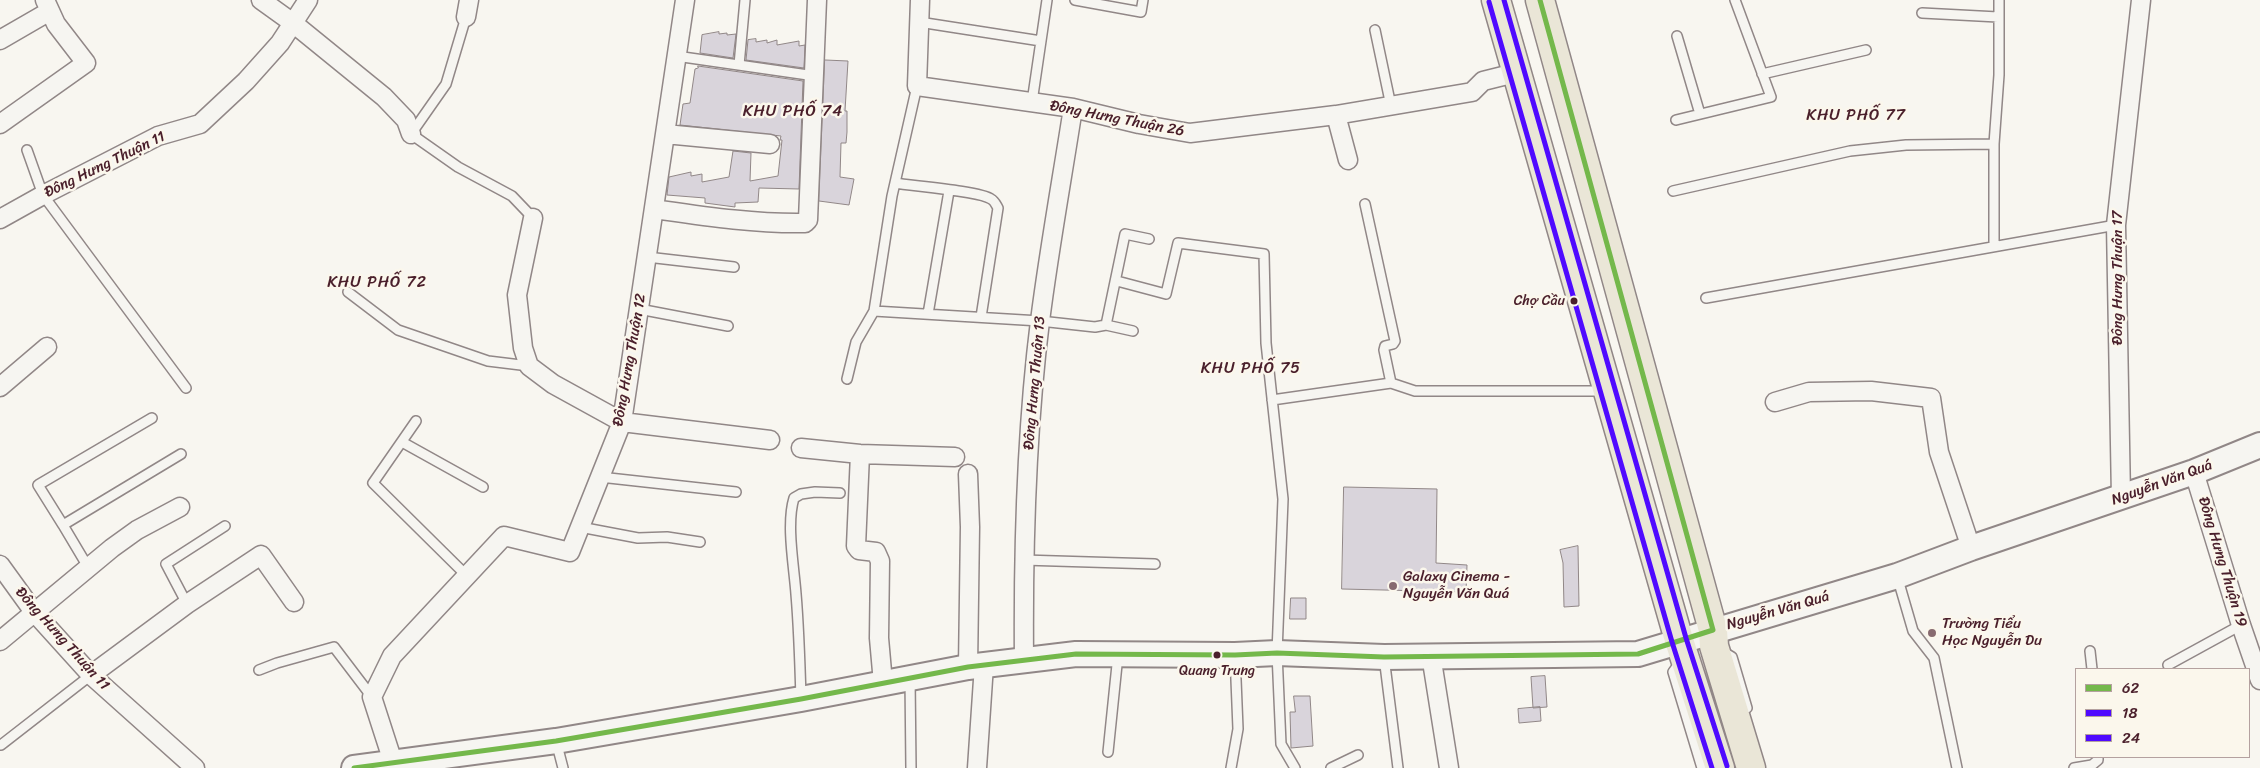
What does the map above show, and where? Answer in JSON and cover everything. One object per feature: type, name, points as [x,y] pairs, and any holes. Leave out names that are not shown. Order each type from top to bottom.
[{"type":"main road","points":[[1496,0],[1515,73],[1681,648],[1694,683],[1720,768]]},
{"type":"main road","points":[[1540,0],[1724,681],[1751,768]]},
{"type":"main road","name":"Nguyễn Văn Quá","points":[[354,768],[556,741],[801,699],[976,666],[1076,654],[1235,655],[1277,653],[1384,657],[1638,654],[1681,648],[1897,576],[1971,548],[2121,498],[2194,472],[2260,445]]},
{"type":"street","points":[[261,0],[293,22],[384,97],[406,120],[411,134]]},
{"type":"street","name":"Đông Hưng Thuận 11","points":[[0,220],[42,195],[158,136],[200,124],[246,81],[280,43],[308,0]]},
{"type":"street","name":"Đông Hưng Thuận 12","points":[[372,697],[392,656],[436,612],[466,575],[504,536],[570,552],[622,422],[685,0]]},
{"type":"street","points":[[654,209],[705,216],[787,223],[805,222],[809,215],[817,0]]},
{"type":"street","points":[[917,86],[920,0]]},
{"type":"street","name":"Đông Hưng Thuận 17","points":[[2121,498],[2116,224],[2141,0]]},
{"type":"street","points":[[0,40],[47,5],[56,24],[86,63],[0,124]]},
{"type":"street","name":"Đông Hưng Thuận 26","points":[[917,86],[1072,108],[1190,134],[1336,115],[1472,92],[1484,81],[1515,73]]},
{"type":"street","name":"Đông Hưng Thuận 13","points":[[1024,660],[1023,560],[1028,456],[1040,321],[1072,108]]},
{"type":"street","points":[[1336,115],[1348,160]]},
{"type":"street","points":[[665,134],[770,144]]},
{"type":"street","points":[[533,218],[517,295],[523,348],[529,366],[553,384],[622,422],[770,440]]},
{"type":"street","points":[[0,387],[47,347]]},
{"type":"street","points":[[1775,402],[1809,392],[1871,391],[1931,398],[1938,452],[1971,548]]},
{"type":"street","points":[[801,448],[860,454],[955,456]]},
{"type":"street","points":[[860,454],[856,546],[859,550],[876,552],[880,561],[879,638],[883,683]]},
{"type":"street","name":"Đông Hưng Thuận 19","points":[[2194,472],[2260,680]]},
{"type":"street","points":[[968,474],[976,666],[977,768]]},
{"type":"street","points":[[0,641],[88,567],[137,530],[180,507]]},
{"type":"street","points":[[91,675],[187,604],[261,555],[294,602]]},
{"type":"street","name":"Đông Hưng Thuận 11","points":[[0,566],[34,612],[91,675],[196,768]]},
{"type":"street","points":[[1431,655],[1448,768]]},
{"type":"street","points":[[372,697],[393,762]]},
{"type":"lane","points":[[739,65],[745,0]]},
{"type":"lane","points":[[1032,102],[1047,0]]},
{"type":"lane","points":[[1075,0],[1141,12],[1143,0]]},
{"type":"lane","points":[[1676,120],[1771,97],[1735,0]]},
{"type":"lane","points":[[1994,246],[1994,144],[1999,75],[1999,0]]},
{"type":"lane","points":[[468,9],[446,84],[411,134],[458,167],[512,196],[533,218]]},
{"type":"lane","points":[[1922,13],[1998,17]]},
{"type":"lane","points":[[919,22],[1041,41]]},
{"type":"lane","points":[[1375,30],[1391,106]]},
{"type":"lane","points":[[1677,36],[1700,114]]},
{"type":"lane","points":[[1762,74],[1866,50]]},
{"type":"lane","points":[[676,56],[815,76]]},
{"type":"lane","points":[[847,378],[856,342],[874,310],[895,184],[917,86]]},
{"type":"lane","points":[[1673,191],[1850,151],[1906,145],[1994,144]]},
{"type":"lane","points":[[27,150],[42,195],[186,388]]},
{"type":"lane","points":[[895,184],[989,198],[998,208],[981,318]]},
{"type":"lane","points":[[928,314],[948,191]]},
{"type":"lane","points":[[1365,204],[1395,342],[1385,346],[1384,350],[1391,383]]},
{"type":"lane","points":[[1706,298],[2116,224]]},
{"type":"lane","points":[[1106,325],[1117,281],[1125,234],[1149,240]]},
{"type":"lane","points":[[1117,281],[1166,294],[1178,243],[1264,254],[1266,343],[1283,499],[1277,653],[1282,744],[1295,768]]},
{"type":"lane","points":[[647,257],[734,267]]},
{"type":"lane","points":[[348,292],[398,330],[488,360],[529,366]]},
{"type":"lane","points":[[639,309],[728,326]]},
{"type":"lane","points":[[874,310],[1040,321],[1095,327],[1106,325],[1133,331]]},
{"type":"lane","points":[[1272,400],[1391,383],[1415,391],[1608,391]]},
{"type":"lane","points":[[88,567],[38,485],[152,418]]},
{"type":"lane","points":[[416,421],[373,483],[466,575]]},
{"type":"lane","points":[[402,442],[483,487]]},
{"type":"lane","points":[[63,525],[181,454]]},
{"type":"lane","points":[[600,477],[736,492]]},
{"type":"lane","points":[[801,699],[799,632],[792,538],[792,504],[794,498],[801,494],[815,492],[840,493]]},
{"type":"lane","points":[[187,604],[166,564],[225,526]]},
{"type":"lane","points":[[580,526],[638,538],[667,537],[700,542]]},
{"type":"lane","points":[[1023,560],[1155,564]]},
{"type":"lane","points":[[1897,576],[1913,631],[1934,658],[1957,768]]},
{"type":"lane","points":[[2168,665],[2241,625]]},
{"type":"lane","points":[[1713,638],[1732,657],[1751,722]]},
{"type":"lane","points":[[259,670],[277,662],[334,646],[372,697]]},
{"type":"lane","points":[[1681,648],[1673,672],[1702,768]]},
{"type":"lane","points":[[2090,651],[2092,668]]},
{"type":"lane","points":[[1108,752],[1118,654]]},
{"type":"lane","points":[[1231,768],[1238,729],[1235,655]]},
{"type":"lane","points":[[1384,657],[1398,768]]},
{"type":"lane","points":[[1,745],[91,675]]},
{"type":"lane","points":[[910,678],[910,768]]},
{"type":"lane","points":[[556,741],[563,768]]},
{"type":"lane","points":[[1331,768],[1358,756]]},
{"type":"lane","points":[[2074,768],[2092,765],[2098,758]]},
{"type":"building","points":[[719,32],[719,34],[727,33],[727,35],[736,34],[733,58],[700,53],[702,35]]},
{"type":"building","points":[[756,39],[756,42],[767,40],[767,43],[777,40],[777,45],[799,41],[799,46],[805,45],[804,68],[746,60],[748,40]]},
{"type":"building","points":[[825,60],[848,61],[845,111],[847,111],[847,132],[846,143],[841,143],[840,177],[854,179],[849,205],[819,201]]},
{"type":"building","points":[[698,66],[803,81],[799,189],[759,188],[758,202],[735,203],[735,207],[705,203],[705,198],[667,195],[669,177],[691,172],[691,176],[702,174],[702,182],[729,177],[733,151],[751,153],[750,181],[778,176],[781,136],[680,125],[683,104],[690,103],[695,69]]},
{"type":"building","points":[[1344,487],[1437,489],[1436,563],[1467,565],[1466,592],[1342,589]]},
{"type":"building","points":[[1578,546],[1579,606],[1564,607],[1563,563],[1560,550]]},
{"type":"building","points":[[1291,598],[1306,598],[1306,619],[1290,619]]},
{"type":"building","points":[[1545,676],[1547,707],[1533,708],[1531,677]]},
{"type":"building","points":[[1294,696],[1310,696],[1313,746],[1291,748],[1290,712],[1295,712]]},
{"type":"building","points":[[1540,707],[1541,721],[1519,723],[1518,709]]},
{"type":"transit line","name":"24","points":[[1504,0],[1686,638],[1727,766]]},
{"type":"transit line","name":"62","points":[[354,768],[556,741],[801,699],[968,667],[1076,654],[1235,655],[1277,653],[1384,657],[1638,654],[1713,630],[1540,0]]},
{"type":"transit line","name":"18","points":[[1489,2],[1672,642],[1712,768]]},
{"type":"place","name":"Chợ Cầu","points":[[1574,301]]},
{"type":"place","name":"Galaxy Cinema - Nguyễn Văn Quá","points":[[1393,586]]},
{"type":"place","name":"Trường Tiểu Học Nguyễn Du","points":[[1932,633]]},
{"type":"place","name":"Quang Trung","points":[[1217,655]]},
{"type":"district","name":"KHU PHỐ 74","points":[[793,112]]},
{"type":"district","name":"KHU PHỐ 77","points":[[1856,116]]},
{"type":"district","name":"KHU PHỐ 72","points":[[377,283]]},
{"type":"district","name":"KHU PHỐ 75","points":[[1251,369]]}]
